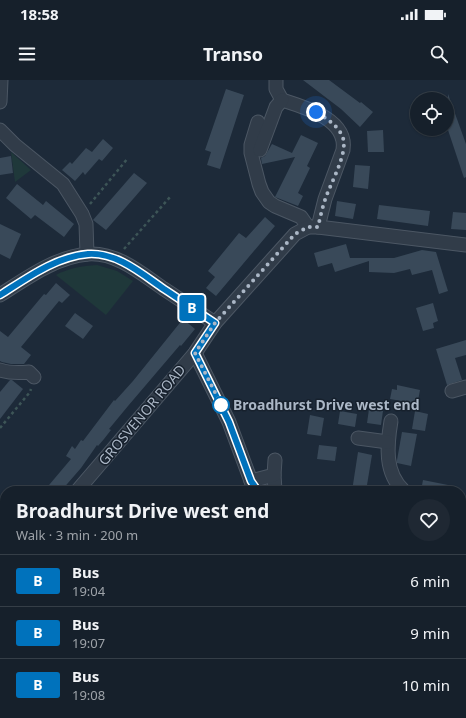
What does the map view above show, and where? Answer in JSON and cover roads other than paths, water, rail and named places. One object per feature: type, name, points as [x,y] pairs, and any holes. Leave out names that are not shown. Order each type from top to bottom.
[{"type":"street","points":[[0,102],[1,80]]},
{"type":"street","points":[[276,80],[276,89],[282,100],[316,112],[328,120],[340,132],[343,138],[343,150],[325,200],[313,227]]},
{"type":"street","points":[[260,150],[276,106],[282,100]]},
{"type":"street","points":[[258,122],[251,146],[251,153],[262,192],[269,202],[301,217],[313,227],[466,245]]},
{"type":"street","points":[[0,130],[15,145],[63,184],[82,214],[86,224],[87,254]]},
{"type":"street","name":"GROSVENOR ROAD","points":[[81,486],[195,353],[215,323],[295,234],[313,227]]},
{"type":"street","points":[[0,295],[57,262],[87,254],[98,254],[126,264],[215,323]]},
{"type":"street","points":[[195,353],[229,422],[255,486],[274,475]]},
{"type":"street","points":[[0,370],[6,372],[28,372],[34,377]]},
{"type":"street","points":[[452,390],[466,386]]},
{"type":"street","points":[[391,421],[388,442],[388,458],[399,486]]},
{"type":"street","points":[[358,438],[388,442]]},
{"type":"street","points":[[275,460],[275,486]]},
{"type":"place","name":"Broadhurst Drive west end","points":[[221,405]]}]
